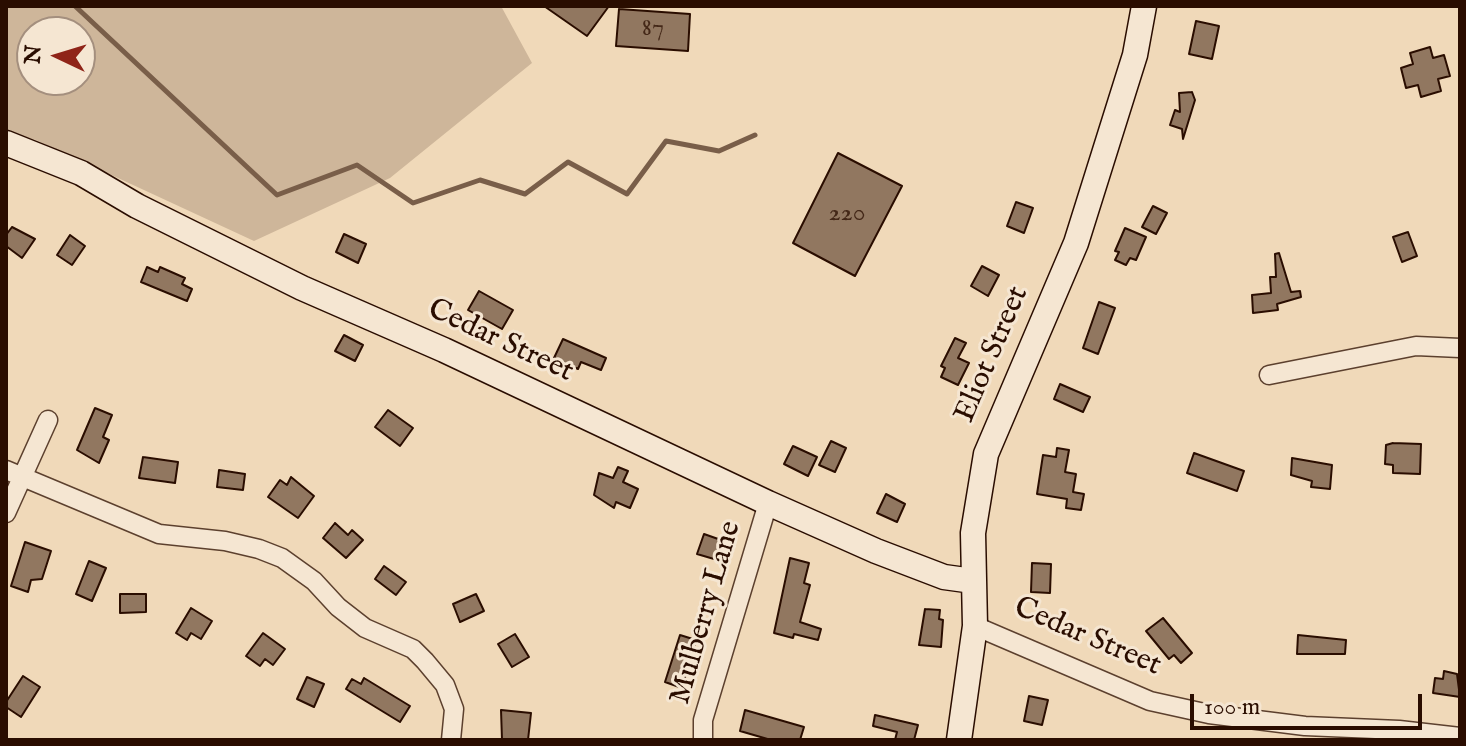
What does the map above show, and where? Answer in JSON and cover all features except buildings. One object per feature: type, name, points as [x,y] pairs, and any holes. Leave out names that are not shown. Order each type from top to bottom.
[{"type":"street","name":"Eliot Street","points":[[959,740],[975,626],[975,510],[986,454],[1076,243],[1135,55],[1144,6]]},
{"type":"street","name":"Cedar Street","points":[[6,143],[81,173],[137,206],[302,288],[444,350],[768,503],[889,557],[944,577],[973,581]]},
{"type":"street","points":[[1269,375],[1403,347],[1425,344],[1460,348]]},
{"type":"street","points":[[6,513],[14,473],[48,420]]},
{"type":"street","points":[[14,473],[121,521],[159,534],[225,541],[282,558],[314,581],[338,607],[365,628],[413,649],[425,661],[445,685],[454,709],[451,740]]},
{"type":"street","name":"Mulberry Lane","points":[[703,740],[703,720],[768,503]]},
{"type":"street","name":"Cedar Street","points":[[975,626],[1150,701],[1209,714],[1305,726],[1460,737]]},
{"type":"shaded area","points":[[6,6],[501,6],[532,63],[390,178],[254,241],[36,140],[6,131]]},
{"type":"waterway","points":[[75,6],[277,195],[357,165],[413,203],[480,180],[525,194],[568,162],[627,194],[666,141],[719,151],[755,135]]}]
